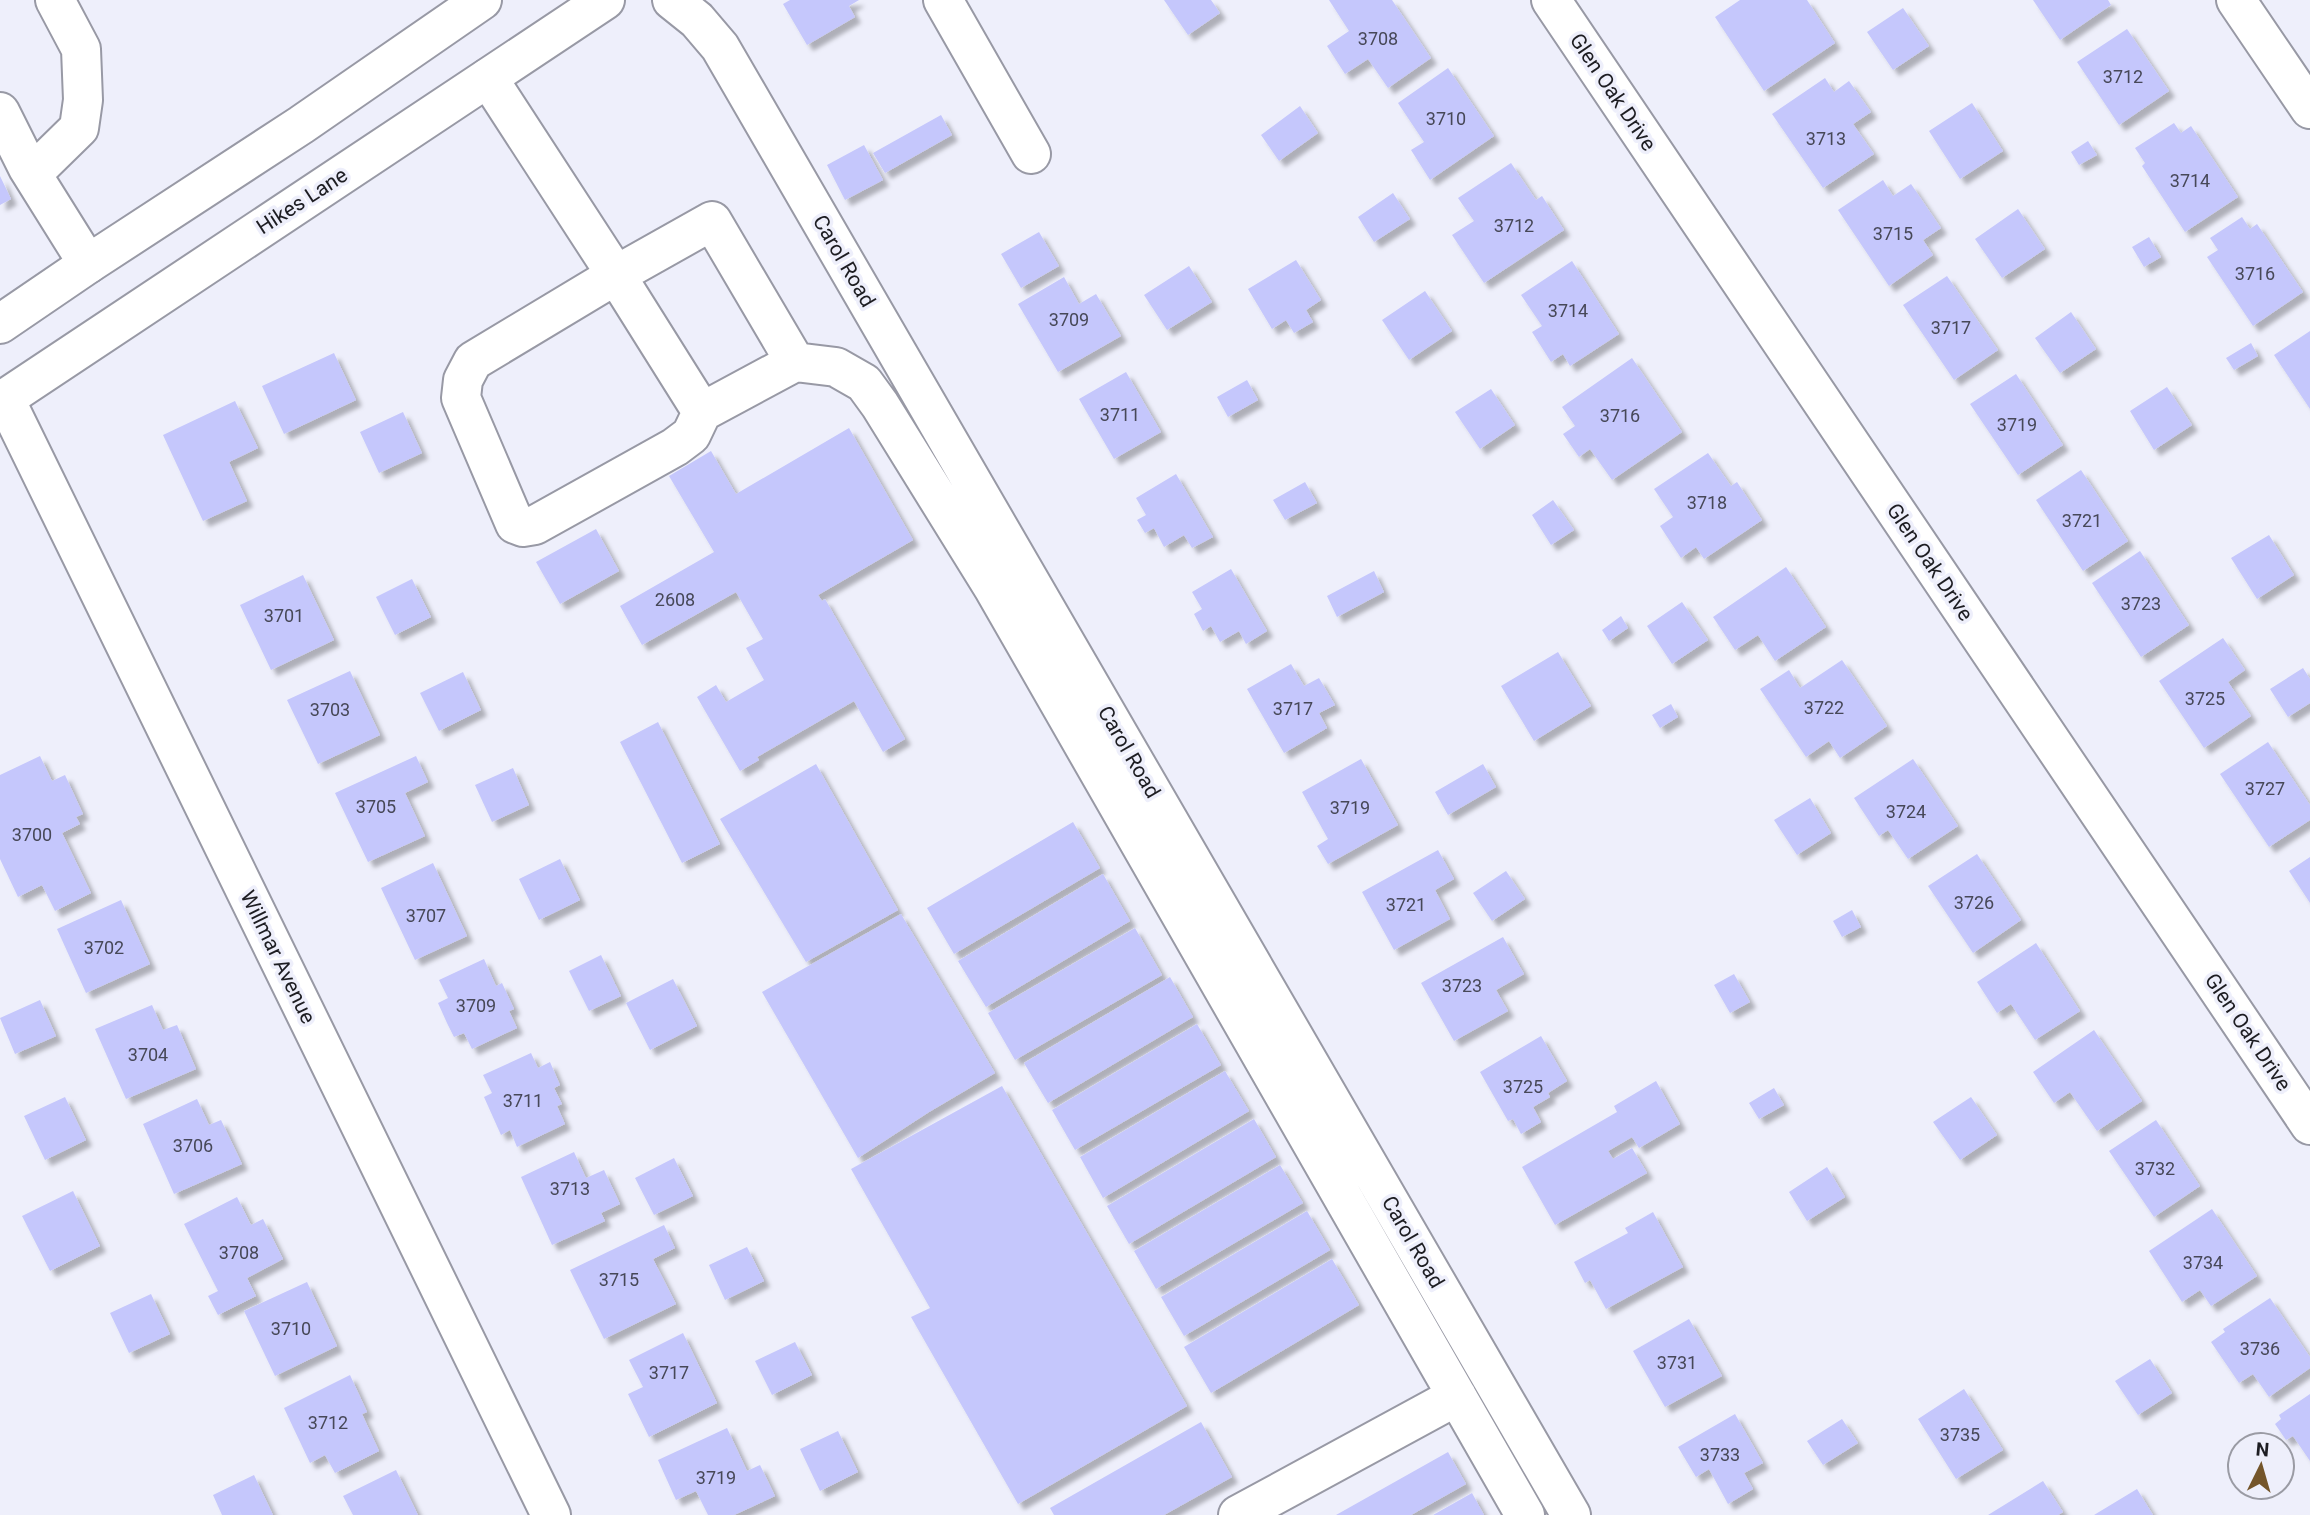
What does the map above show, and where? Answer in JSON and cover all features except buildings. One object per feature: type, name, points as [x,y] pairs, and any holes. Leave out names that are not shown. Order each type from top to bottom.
[{"type":"street","points":[[32,174],[79,128],[83,100],[81,49],[55,0]]},
{"type":"street","points":[[0,324],[301,125],[482,0]]},
{"type":"street","name":"Hikes Lane","points":[[2,401],[605,0]]},
{"type":"street","name":"Carol Road","points":[[672,0],[698,20],[720,47],[1571,1515]]},
{"type":"street","points":[[943,0],[1031,154]]},
{"type":"street","name":"Glen Oak Drive","points":[[1551,0],[2310,1125]]},
{"type":"street","points":[[2236,0],[2310,109]]},
{"type":"street","points":[[488,78],[702,412]]},
{"type":"street","points":[[0,112],[32,174],[88,264]]},
{"type":"street","points":[[795,362],[712,221],[473,361],[463,380],[461,398],[514,524],[523,527],[535,525],[675,447],[691,435],[702,412],[795,362],[836,367],[864,383],[994,589],[1525,1515]]},
{"type":"street","name":"Willmar Avenue","points":[[2,401],[551,1515]]},
{"type":"street","points":[[1238,1515],[1457,1396]]}]
